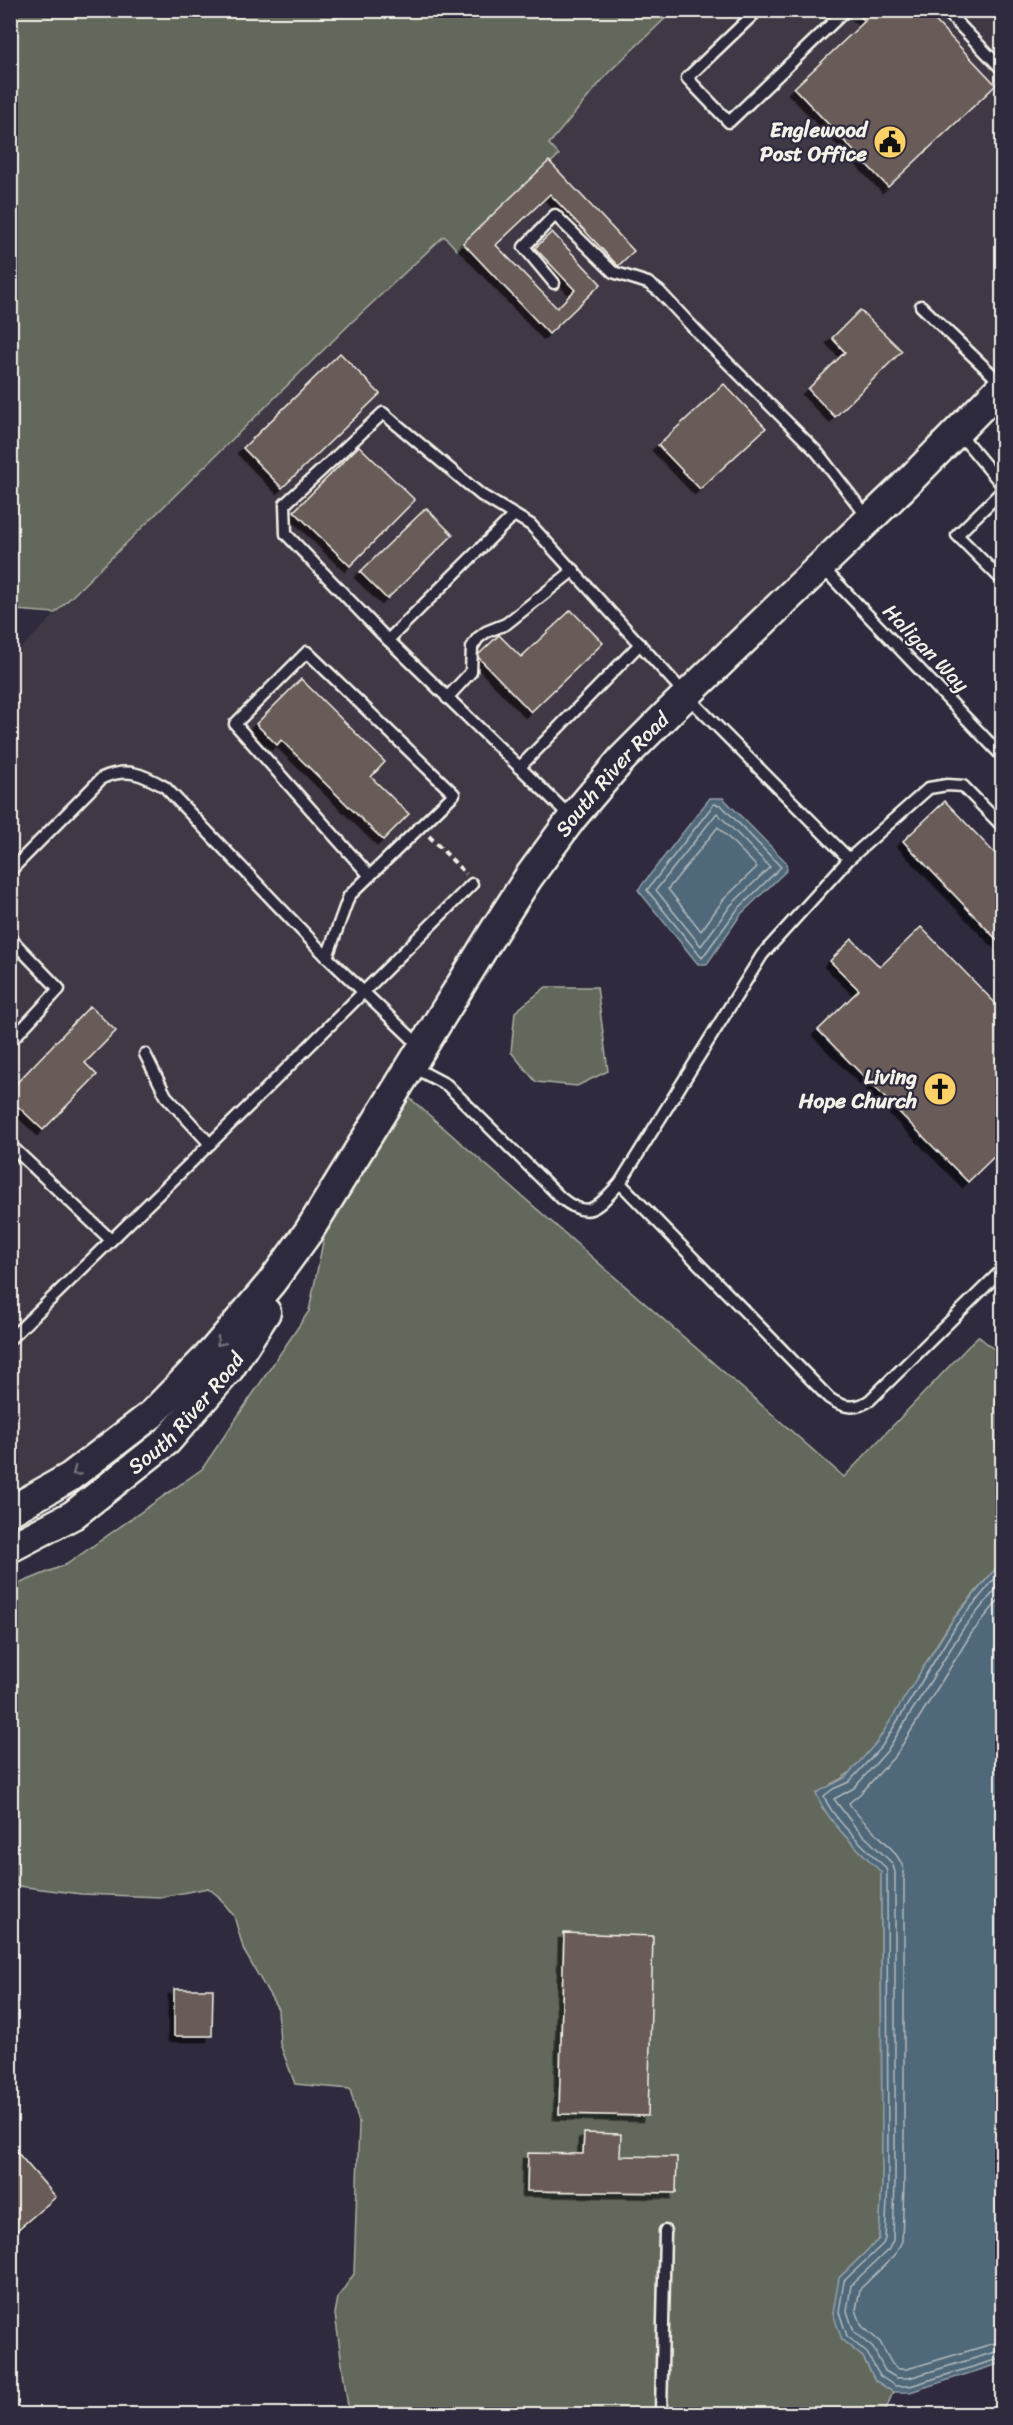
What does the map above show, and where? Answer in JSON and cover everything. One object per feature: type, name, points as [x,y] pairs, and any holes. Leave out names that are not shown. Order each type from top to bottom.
[{"type":"main road","name":"South River Road","points":[[10,1511],[70,1477],[151,1415],[222,1341],[272,1283],[309,1231],[522,887],[572,818],[622,759],[870,519],[1002,386]]},
{"type":"main road","name":"South River Road","points":[[10,1548],[73,1515],[167,1441],[230,1368],[275,1298],[309,1231]]},
{"type":"lane","points":[[758,10],[687,78],[729,122],[845,10]]},
{"type":"lane","points":[[945,10],[1002,69]]},
{"type":"lane","points":[[555,283],[524,247],[555,215],[613,272],[648,283],[659,291],[817,452],[870,519]]},
{"type":"lane","points":[[921,306],[1002,386]]},
{"type":"lane","points":[[572,818],[388,640],[286,534],[285,504],[383,414],[481,495],[531,525],[686,695],[849,859]]},
{"type":"lane","points":[[958,431],[1002,485]]},
{"type":"lane","points":[[1002,491],[957,535],[1002,580]]},
{"type":"lane","points":[[388,640],[514,515]]},
{"type":"lane","name":"Haligan Way","points":[[821,566],[1002,756]]},
{"type":"lane","points":[[447,698],[471,672],[472,647],[478,638],[506,624],[574,570]]},
{"type":"lane","points":[[519,768],[640,644]]},
{"type":"lane","points":[[327,957],[349,896],[370,876],[454,794],[307,652],[235,724],[370,876]]},
{"type":"lane","points":[[10,871],[102,778],[117,772],[142,774],[165,787],[363,992],[416,1057],[561,1198],[579,1211],[588,1211],[600,1204],[620,1183],[762,955],[849,859],[929,788],[947,784],[963,786],[1002,826]]},
{"type":"lane","points":[[10,1339],[363,992],[469,879]]},
{"type":"lane","points":[[10,938],[59,989],[10,1041]]},
{"type":"lane","points":[[145,1054],[165,1096],[210,1144]]},
{"type":"lane","points":[[10,1145],[111,1240]]},
{"type":"lane","points":[[620,1183],[829,1398],[841,1405],[853,1407],[870,1400],[1002,1270]]},
{"type":"lane","points":[[661,2415],[665,2231]]},
{"type":"path","points":[[420,827],[469,879]]},
{"type":"shaded area","points":[[673,11],[1002,11],[1002,371],[896,478],[663,702],[264,1276],[144,1406],[64,1467],[11,1498],[11,658],[353,321],[444,236],[457,249],[558,155],[549,144],[609,72]]},
{"type":"green space","points":[[11,11],[673,11],[609,72],[549,144],[559,155],[457,250],[444,236],[353,321],[55,613],[15,610],[11,612]]},
{"type":"green space","points":[[546,987],[597,987],[608,1071],[577,1086],[536,1082],[511,1052],[515,1012]]},
{"type":"green space","points":[[405,1094],[844,1477],[978,1336],[1002,1356],[1002,1561],[952,1621],[898,1712],[866,1756],[849,1773],[831,1784],[822,1807],[846,1837],[881,1871],[882,2183],[879,2239],[839,2278],[842,2340],[863,2357],[875,2380],[893,2392],[884,2414],[349,2414],[335,2314],[338,2297],[354,2274],[359,2123],[350,2089],[295,2084],[280,2044],[278,2009],[244,1951],[234,1916],[218,1896],[208,1888],[161,1897],[81,1894],[11,1885],[11,1587],[67,1564],[202,1469],[309,1311],[327,1222]]},
{"type":"water","points":[[710,798],[723,798],[786,862],[787,870],[741,914],[707,964],[698,964],[638,890]]},
{"type":"water","points":[[1002,1561],[1002,2363],[910,2392],[893,2392],[875,2380],[863,2357],[842,2340],[833,2313],[839,2278],[879,2239],[882,2183],[881,1872],[836,1825],[816,1793],[845,1778],[877,1742],[952,1621]]},
{"type":"building","name":"Englewood Post Office","points":[[859,10],[925,10],[996,85],[888,187],[794,88],[865,21],[857,13]]},
{"type":"building","points":[[549,161],[634,251],[618,266],[550,194],[496,245],[557,308],[575,290],[535,248],[552,232],[601,284],[549,334],[463,243]]},
{"type":"building","points":[[860,310],[902,351],[835,417],[808,389],[845,352],[832,338]]},
{"type":"building","points":[[340,353],[380,394],[282,488],[243,448]]},
{"type":"building","points":[[724,384],[766,428],[700,489],[658,445]]},
{"type":"building","points":[[359,446],[415,500],[350,566],[294,511]]},
{"type":"building","points":[[426,508],[453,535],[387,599],[360,572]]},
{"type":"building","points":[[571,610],[603,643],[531,712],[477,656],[499,635],[521,657]]},
{"type":"building","points":[[301,679],[385,762],[371,777],[409,814],[383,840],[281,740],[277,745],[256,724]]},
{"type":"building","points":[[945,801],[1002,861],[1002,945],[903,841]]},
{"type":"building","name":"Living Hope Church","points":[[921,927],[1002,1010],[1002,1149],[968,1182],[818,1030],[859,990],[830,961],[852,939],[880,967]]},
{"type":"building","points":[[90,1006],[116,1031],[85,1063],[97,1075],[43,1130],[10,1099],[10,1090]]},
{"type":"building","points":[[564,1933],[653,1936],[648,2116],[559,2114]]},
{"type":"building","points":[[174,1989],[213,1989],[212,2036],[174,2036]]},
{"type":"building","points":[[584,2133],[621,2134],[620,2156],[677,2157],[676,2193],[527,2191],[528,2153],[583,2154]]},
{"type":"building","points":[[10,2144],[56,2197],[10,2236]]},
{"type":"place","name":"Englewood Post Office","points":[[890,142]]},
{"type":"place","name":"Living Hope Church","points":[[940,1089]]}]
